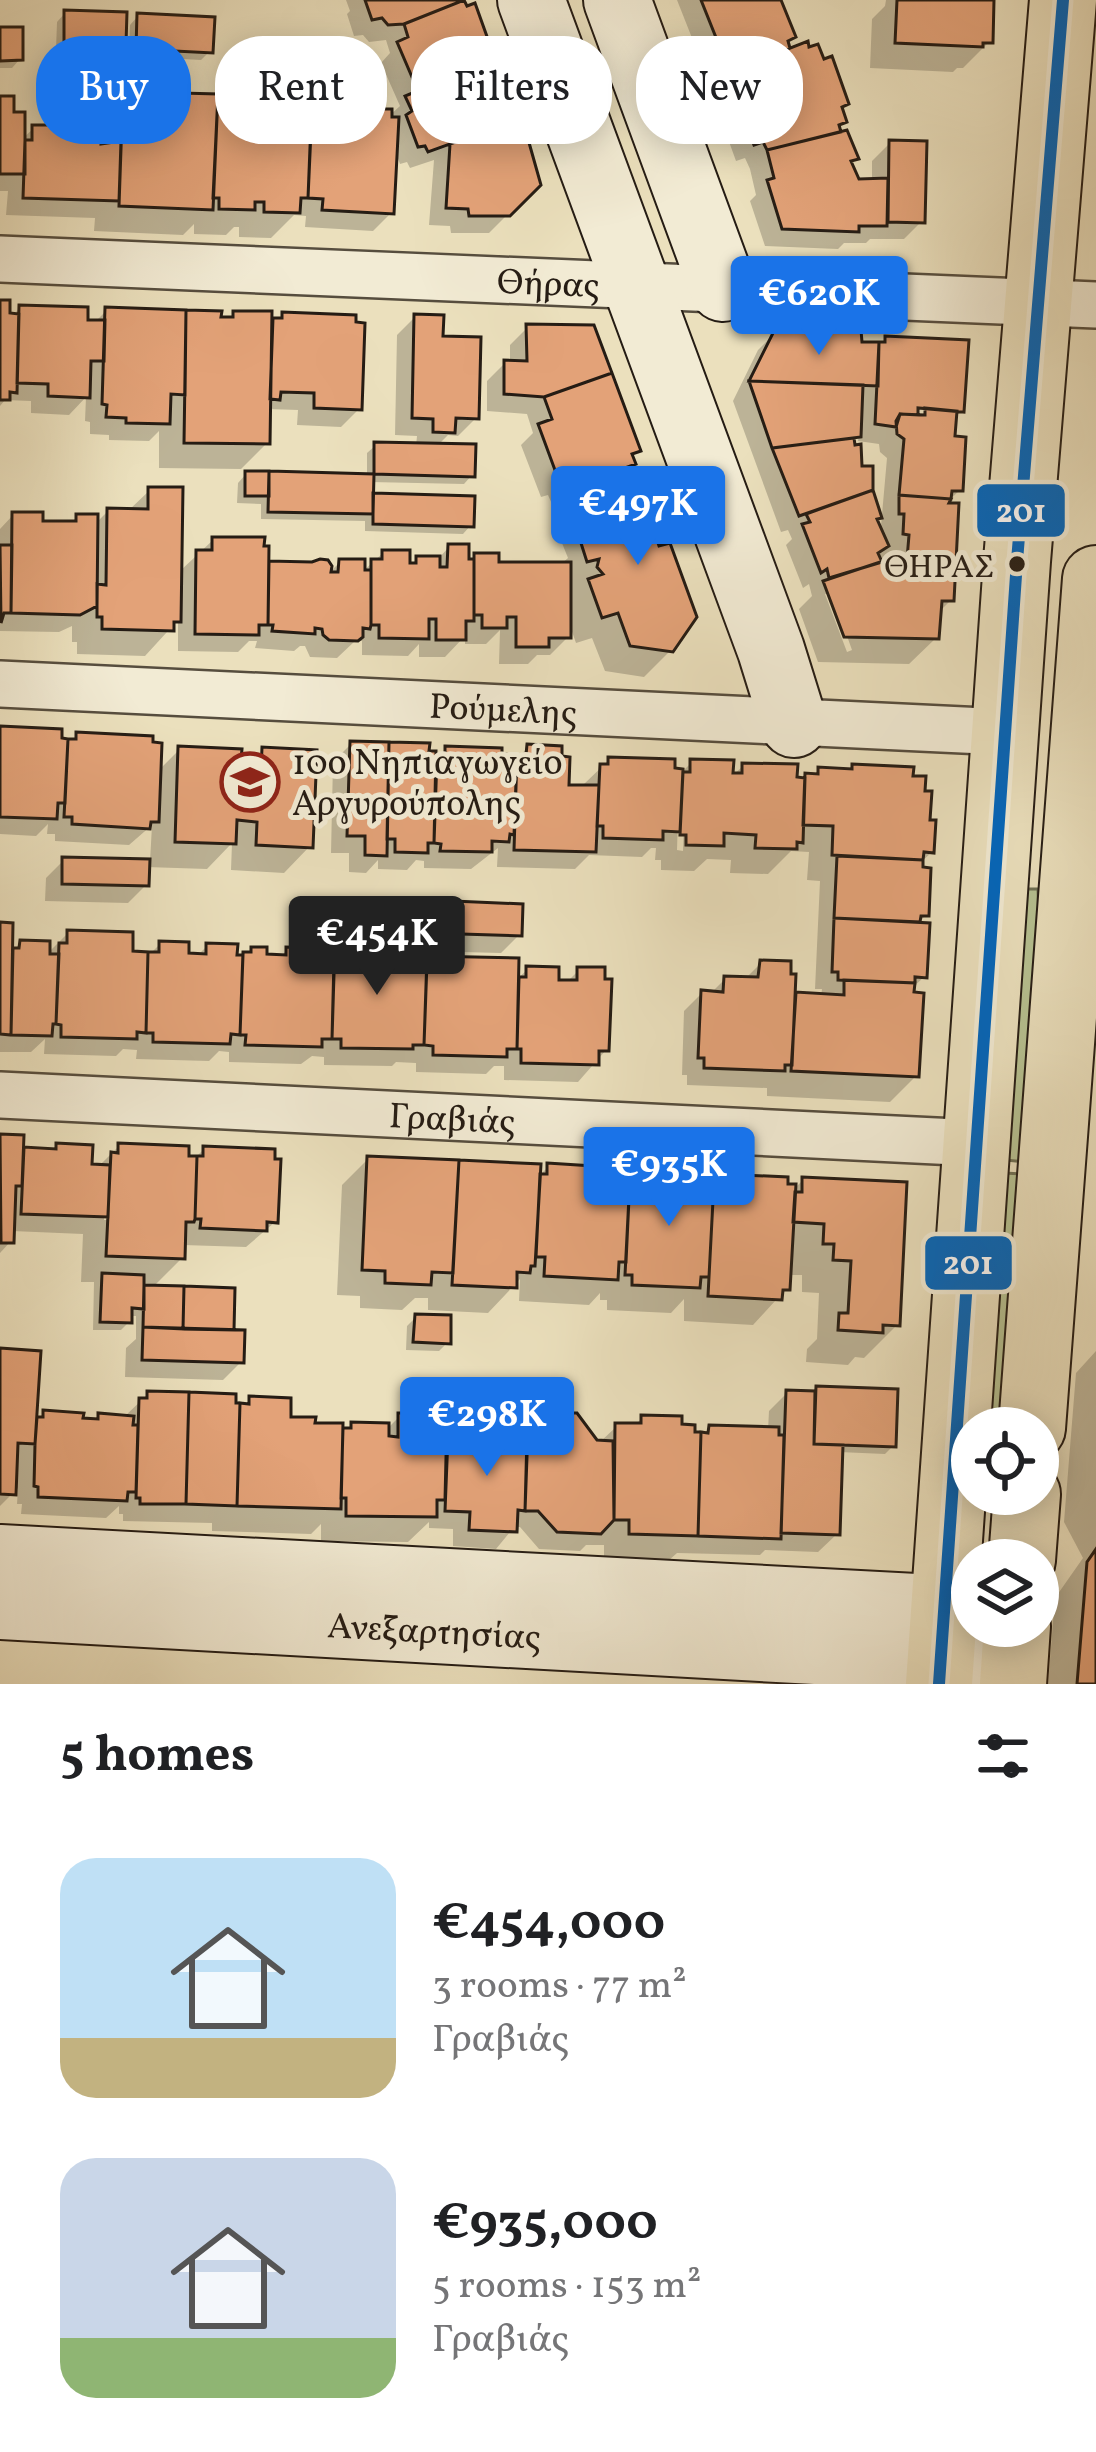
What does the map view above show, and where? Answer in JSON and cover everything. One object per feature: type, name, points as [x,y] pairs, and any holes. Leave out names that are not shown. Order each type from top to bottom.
[{"type":"main road","points":[[531,0],[771,650],[794,724]]},
{"type":"main road","points":[[616,0],[723,288]]},
{"type":"main road","points":[[949,1640],[1005,732],[1068,304],[1064,0]]},
{"type":"main road","points":[[1035,1407],[1075,1137],[1096,579]]},
{"type":"main road","name":"Ανεξαρτησίας","points":[[0,1558],[949,1640],[1015,1657]]},
{"type":"main road","name":"Ανεξαρτησίας","points":[[0,1606],[949,1640]]},
{"type":"street","name":"Θήρας","points":[[0,259],[1068,304]]},
{"type":"street","name":"Ρούμελης","points":[[0,685],[1005,732]]},
{"type":"street","name":"Γραβιάς","points":[[0,1095],[977,1143]]},
{"type":"green space","points":[[1022,889],[1038,889],[1040,956],[1026,1162],[1005,1160]]},
{"type":"green space","points":[[1004,1173],[1024,1174],[1007,1407],[986,1407]]},
{"type":"building","points":[[365,0],[464,0],[404,24],[388,25],[382,18],[372,20]]},
{"type":"building","points":[[464,0],[467,6],[475,3],[487,36],[411,36],[411,75],[397,42],[408,37],[404,24]]},
{"type":"building","points":[[701,0],[781,0],[796,36],[715,36]]},
{"type":"building","points":[[897,0],[994,0],[993,43],[983,43],[983,47],[895,43]]},
{"type":"building","points":[[64,10],[127,12],[126,36],[64,36]]},
{"type":"building","points":[[137,13],[215,17],[213,53],[191,52],[191,36],[136,36]]},
{"type":"building","points":[[0,27],[23,27],[23,60],[0,61]]},
{"type":"building","points":[[808,41],[809,47],[818,44],[824,59],[832,56],[849,104],[842,107],[847,122],[839,125],[841,132],[803,141],[803,43]]},
{"type":"building","points":[[191,93],[215,94],[213,210],[119,206],[121,144],[191,144]]},
{"type":"building","points":[[0,96],[14,96],[14,112],[25,112],[25,174],[0,174]]},
{"type":"building","points":[[387,109],[392,109],[392,117],[399,117],[394,214],[322,210],[323,199],[308,198],[310,144],[387,144]]},
{"type":"building","points":[[32,125],[36,125],[36,144],[121,144],[119,201],[23,198],[25,140],[32,140]]},
{"type":"building","points":[[847,130],[859,159],[851,161],[859,179],[888,178],[887,226],[859,226],[859,232],[782,229],[767,180],[774,178],[767,150]]},
{"type":"building","points":[[889,140],[927,141],[925,223],[888,222]]},
{"type":"building","points":[[216,144],[310,144],[308,198],[301,198],[300,213],[264,212],[264,202],[255,202],[255,210],[219,209],[219,198],[213,198]]},
{"type":"building","points":[[417,144],[450,144],[428,152],[425,146]]},
{"type":"building","points":[[450,144],[529,144],[541,185],[510,216],[469,216],[468,209],[446,208]]},
{"type":"building","points":[[0,300],[10,300],[10,313],[19,314],[17,393],[10,392],[10,400],[0,400]]},
{"type":"building","points":[[19,305],[88,307],[88,320],[105,320],[104,361],[91,361],[90,398],[48,396],[48,384],[17,383]]},
{"type":"building","points":[[105,307],[186,310],[185,395],[171,394],[170,424],[126,423],[126,418],[106,417],[107,405],[102,404]]},
{"type":"building","points":[[186,310],[222,311],[221,317],[233,317],[233,311],[272,311],[270,444],[184,443]]},
{"type":"building","points":[[282,312],[356,315],[356,322],[365,323],[362,410],[314,408],[314,393],[281,392],[280,400],[270,399],[273,318],[282,318]]},
{"type":"building","points":[[414,314],[444,315],[443,336],[481,337],[479,419],[456,418],[455,433],[433,432],[433,419],[412,418]]},
{"type":"building","points":[[526,324],[594,325],[612,373],[544,397],[504,394],[504,360],[527,361]]},
{"type":"building","points":[[775,329],[861,330],[862,342],[879,342],[878,386],[749,381]]},
{"type":"building","points":[[885,336],[969,340],[964,412],[918,408],[918,415],[900,414],[896,427],[875,424],[879,342],[885,342]]},
{"type":"building","points":[[612,373],[641,451],[632,454],[636,464],[570,488],[566,479],[559,481],[538,424],[552,419],[544,397]]},
{"type":"building","points":[[749,381],[863,385],[861,437],[772,448]]},
{"type":"building","points":[[925,408],[957,411],[955,436],[966,437],[963,491],[952,491],[951,499],[899,495],[904,439],[897,434],[896,421],[900,414],[925,415]]},
{"type":"building","points":[[854,438],[855,445],[861,444],[862,466],[873,466],[873,490],[799,516],[772,448]]},
{"type":"building","points":[[374,442],[476,444],[475,477],[374,474]]},
{"type":"building","points":[[245,471],[269,471],[269,496],[245,496]]},
{"type":"building","points":[[269,471],[374,474],[373,514],[268,512]]},
{"type":"building","points":[[639,481],[642,488],[654,483],[673,534],[657,540],[659,546],[670,543],[697,617],[673,652],[630,646],[618,613],[602,618],[588,579],[603,574],[597,567],[599,559],[587,562],[580,540],[594,535],[587,514],[594,512],[590,499]]},
{"type":"building","points":[[148,487],[183,487],[181,622],[174,622],[174,631],[102,629],[102,617],[97,617],[97,584],[106,585],[107,508],[148,509]]},
{"type":"building","points":[[873,490],[882,518],[877,519],[889,546],[878,553],[882,562],[829,578],[827,569],[821,573],[802,524],[810,522],[806,514]]},
{"type":"building","points":[[373,493],[475,496],[474,527],[373,524]]},
{"type":"building","points":[[899,495],[959,503],[954,601],[942,601],[939,639],[844,637],[823,581],[895,557],[907,559],[909,535],[903,534]]},
{"type":"building","points":[[12,512],[43,512],[43,521],[76,521],[76,514],[98,514],[97,606],[80,615],[11,613]]},
{"type":"building","points":[[212,537],[265,537],[264,546],[269,546],[268,625],[259,625],[259,635],[195,634],[196,550],[212,550]]},
{"type":"building","points":[[448,544],[469,544],[469,559],[474,559],[474,621],[466,621],[466,640],[436,640],[436,619],[429,619],[429,639],[379,638],[379,625],[371,625],[371,559],[382,559],[382,550],[410,550],[410,563],[416,563],[416,556],[440,556],[440,567],[447,567]]},
{"type":"building","points":[[0,545],[12,545],[11,613],[4,613],[1,623]]},
{"type":"building","points":[[474,553],[499,553],[499,562],[571,562],[571,638],[549,638],[549,647],[516,647],[516,617],[507,617],[507,628],[482,628],[482,615],[474,615]]},
{"type":"building","points":[[339,559],[365,559],[365,570],[371,570],[371,625],[363,628],[358,641],[329,640],[322,629],[315,628],[315,634],[272,631],[273,625],[268,625],[269,561],[328,560],[331,572],[338,572]]},
{"type":"building","points":[[0,726],[62,729],[62,738],[68,739],[65,803],[58,803],[57,819],[0,817]]},
{"type":"building","points":[[76,732],[153,736],[153,742],[162,743],[159,822],[151,822],[150,829],[72,824],[72,817],[64,817],[68,739],[76,739]]},
{"type":"building","points":[[350,741],[389,742],[387,856],[365,855],[365,836],[347,836]]},
{"type":"building","points":[[389,742],[430,743],[429,751],[436,751],[434,843],[428,843],[428,853],[395,852],[395,839],[387,839]]},
{"type":"building","points":[[527,744],[562,746],[562,756],[570,757],[569,785],[599,785],[596,852],[514,850],[517,755],[526,755]]},
{"type":"building","points":[[178,746],[242,749],[240,772],[261,773],[262,747],[317,750],[313,848],[256,845],[257,822],[237,820],[236,844],[175,842]]},
{"type":"building","points":[[445,746],[502,748],[502,754],[517,755],[514,835],[510,834],[509,842],[492,841],[492,852],[440,851],[441,844],[434,843],[437,757],[445,757]]},
{"type":"building","points":[[608,757],[675,759],[675,768],[683,769],[680,832],[663,831],[663,840],[603,838],[603,826],[597,826],[600,764],[608,764]]},
{"type":"building","points":[[690,759],[734,760],[733,773],[742,773],[742,763],[798,764],[797,777],[805,778],[803,843],[797,842],[797,849],[755,848],[756,835],[724,833],[724,846],[686,845],[686,835],[680,835],[683,772],[690,772]]},
{"type":"building","points":[[852,764],[914,767],[913,776],[926,776],[925,791],[932,791],[930,820],[936,820],[934,853],[924,852],[923,860],[832,855],[833,826],[803,825],[805,773],[818,774],[818,767],[852,769]]},
{"type":"building","points":[[837,856],[923,860],[923,867],[931,868],[929,916],[921,916],[920,922],[834,918]]},
{"type":"building","points":[[62,857],[150,859],[149,886],[62,884]]},
{"type":"building","points":[[430,900],[523,904],[522,936],[429,933]]},
{"type":"building","points":[[405,905],[430,906],[428,948],[404,947]]},
{"type":"building","points":[[834,918],[930,923],[927,978],[915,977],[915,983],[838,980],[838,972],[832,972]]},
{"type":"building","points":[[0,922],[13,923],[11,1035],[0,1034]]},
{"type":"building","points":[[67,930],[133,932],[133,951],[148,952],[146,1033],[137,1032],[137,1039],[61,1037],[61,1025],[56,1024],[59,943],[67,943]]},
{"type":"building","points":[[344,937],[382,938],[381,961],[427,962],[424,1045],[413,1045],[413,1049],[341,1048],[341,1039],[332,1039],[335,942],[344,942]]},
{"type":"building","points":[[20,940],[50,941],[50,954],[59,954],[52,1036],[11,1035],[13,948],[19,948]]},
{"type":"building","points":[[159,941],[189,942],[189,953],[206,954],[206,943],[238,944],[237,955],[243,955],[240,1035],[231,1034],[230,1044],[153,1042],[153,1033],[146,1033],[148,952],[159,952]]},
{"type":"building","points":[[251,947],[286,955],[286,947],[329,948],[329,960],[334,960],[332,1039],[322,1039],[322,1047],[245,1045],[246,1035],[240,1035],[243,952],[251,952]]},
{"type":"building","points":[[427,956],[519,958],[517,1049],[507,1049],[507,1057],[433,1055],[433,1046],[424,1045]]},
{"type":"building","points":[[760,960],[791,961],[791,974],[796,974],[792,1065],[785,1065],[785,1071],[704,1068],[704,1058],[698,1058],[701,990],[723,992],[724,976],[758,977]]},
{"type":"building","points":[[526,966],[559,967],[559,980],[577,980],[577,967],[605,967],[605,979],[612,979],[609,1051],[599,1051],[599,1065],[521,1063],[521,1049],[517,1049],[519,977],[526,977]]},
{"type":"building","points":[[844,980],[915,983],[914,992],[924,993],[919,1077],[791,1071],[796,992],[844,995]]},
{"type":"building","points":[[0,1134],[24,1135],[14,1243],[1,1243]]},
{"type":"building","points":[[56,1143],[93,1145],[92,1164],[110,1165],[108,1217],[21,1214],[24,1147],[56,1149]]},
{"type":"building","points":[[118,1143],[189,1146],[189,1156],[197,1156],[195,1219],[186,1222],[185,1259],[106,1256],[111,1152],[118,1153]]},
{"type":"building","points":[[203,1146],[275,1149],[275,1159],[281,1159],[278,1223],[267,1222],[267,1231],[200,1228],[201,1219],[195,1219],[197,1156],[203,1156]]},
{"type":"building","points":[[367,1156],[459,1160],[453,1273],[432,1272],[431,1285],[385,1283],[385,1271],[362,1270]]},
{"type":"building","points":[[459,1160],[541,1164],[535,1266],[530,1273],[517,1272],[517,1288],[452,1285]]},
{"type":"building","points":[[547,1163],[624,1168],[624,1177],[630,1177],[626,1262],[619,1262],[618,1280],[544,1276],[545,1257],[536,1257],[540,1174],[547,1174]]},
{"type":"building","points":[[637,1170],[704,1173],[704,1181],[714,1181],[709,1277],[701,1277],[700,1288],[632,1285],[632,1275],[625,1275],[630,1177],[637,1178]]},
{"type":"building","points":[[720,1174],[788,1177],[788,1184],[796,1184],[790,1290],[783,1290],[782,1300],[708,1296],[714,1181],[719,1181]]},
{"type":"building","points":[[802,1177],[907,1182],[900,1326],[883,1325],[883,1333],[838,1330],[839,1313],[848,1313],[851,1261],[833,1260],[834,1244],[823,1244],[824,1224],[793,1222],[795,1192],[802,1192]]},
{"type":"building","points":[[102,1273],[144,1275],[144,1309],[132,1308],[132,1323],[100,1322]]},
{"type":"building","points":[[144,1285],[184,1286],[183,1329],[143,1327]]},
{"type":"building","points":[[184,1286],[235,1288],[234,1330],[183,1329]]},
{"type":"building","points":[[415,1314],[451,1315],[451,1344],[413,1342]]},
{"type":"building","points":[[143,1327],[245,1330],[244,1363],[142,1360]]},
{"type":"building","points":[[0,1348],[41,1351],[35,1444],[18,1443],[16,1495],[0,1494]]},
{"type":"building","points":[[816,1386],[898,1389],[896,1447],[814,1444]]},
{"type":"building","points":[[786,1390],[815,1391],[814,1444],[843,1445],[840,1535],[781,1533]]},
{"type":"building","points":[[147,1391],[189,1392],[186,1504],[140,1504],[136,1498],[139,1398],[147,1398]]},
{"type":"building","points":[[189,1392],[236,1394],[236,1403],[240,1403],[237,1506],[186,1504]]},
{"type":"building","points":[[249,1396],[291,1398],[291,1417],[343,1423],[341,1509],[237,1506],[240,1403],[249,1404]]},
{"type":"building","points":[[407,1404],[440,1404],[440,1415],[447,1415],[445,1500],[437,1500],[437,1517],[346,1516],[346,1498],[341,1498],[343,1428],[351,1428],[351,1422],[389,1423],[389,1436],[398,1437],[398,1413],[407,1413]]},
{"type":"building","points":[[43,1410],[84,1413],[83,1418],[98,1419],[98,1413],[134,1416],[133,1425],[138,1425],[136,1492],[128,1492],[127,1501],[38,1497],[35,1444],[37,1417],[43,1417]]},
{"type":"building","points":[[538,1413],[577,1413],[597,1440],[613,1441],[614,1520],[601,1534],[557,1532],[538,1511],[525,1511],[528,1429],[538,1429]]},
{"type":"building","points":[[641,1415],[682,1416],[682,1424],[695,1425],[695,1432],[701,1432],[698,1536],[629,1534],[629,1520],[614,1520],[615,1423],[641,1423]]},
{"type":"building","points":[[709,1425],[779,1427],[779,1435],[784,1435],[781,1539],[698,1536],[701,1432],[708,1433]]},
{"type":"building","points":[[452,1426],[467,1426],[467,1434],[527,1436],[525,1511],[518,1510],[517,1532],[469,1530],[470,1512],[445,1511]]},
{"type":"building","points":[[1096,1549],[1096,1684],[1077,1684],[1087,1562]]},
{"type":"transit line","name":"201","points":[[939,1684],[1017,561],[1063,0]]},
{"type":"place","name":"ΘΗΡΑΣ","points":[[1017,564]]},
{"type":"place","name":"10ο Νηπιαγωγείο Αργυρούπολης","points":[[250,782]]}]
